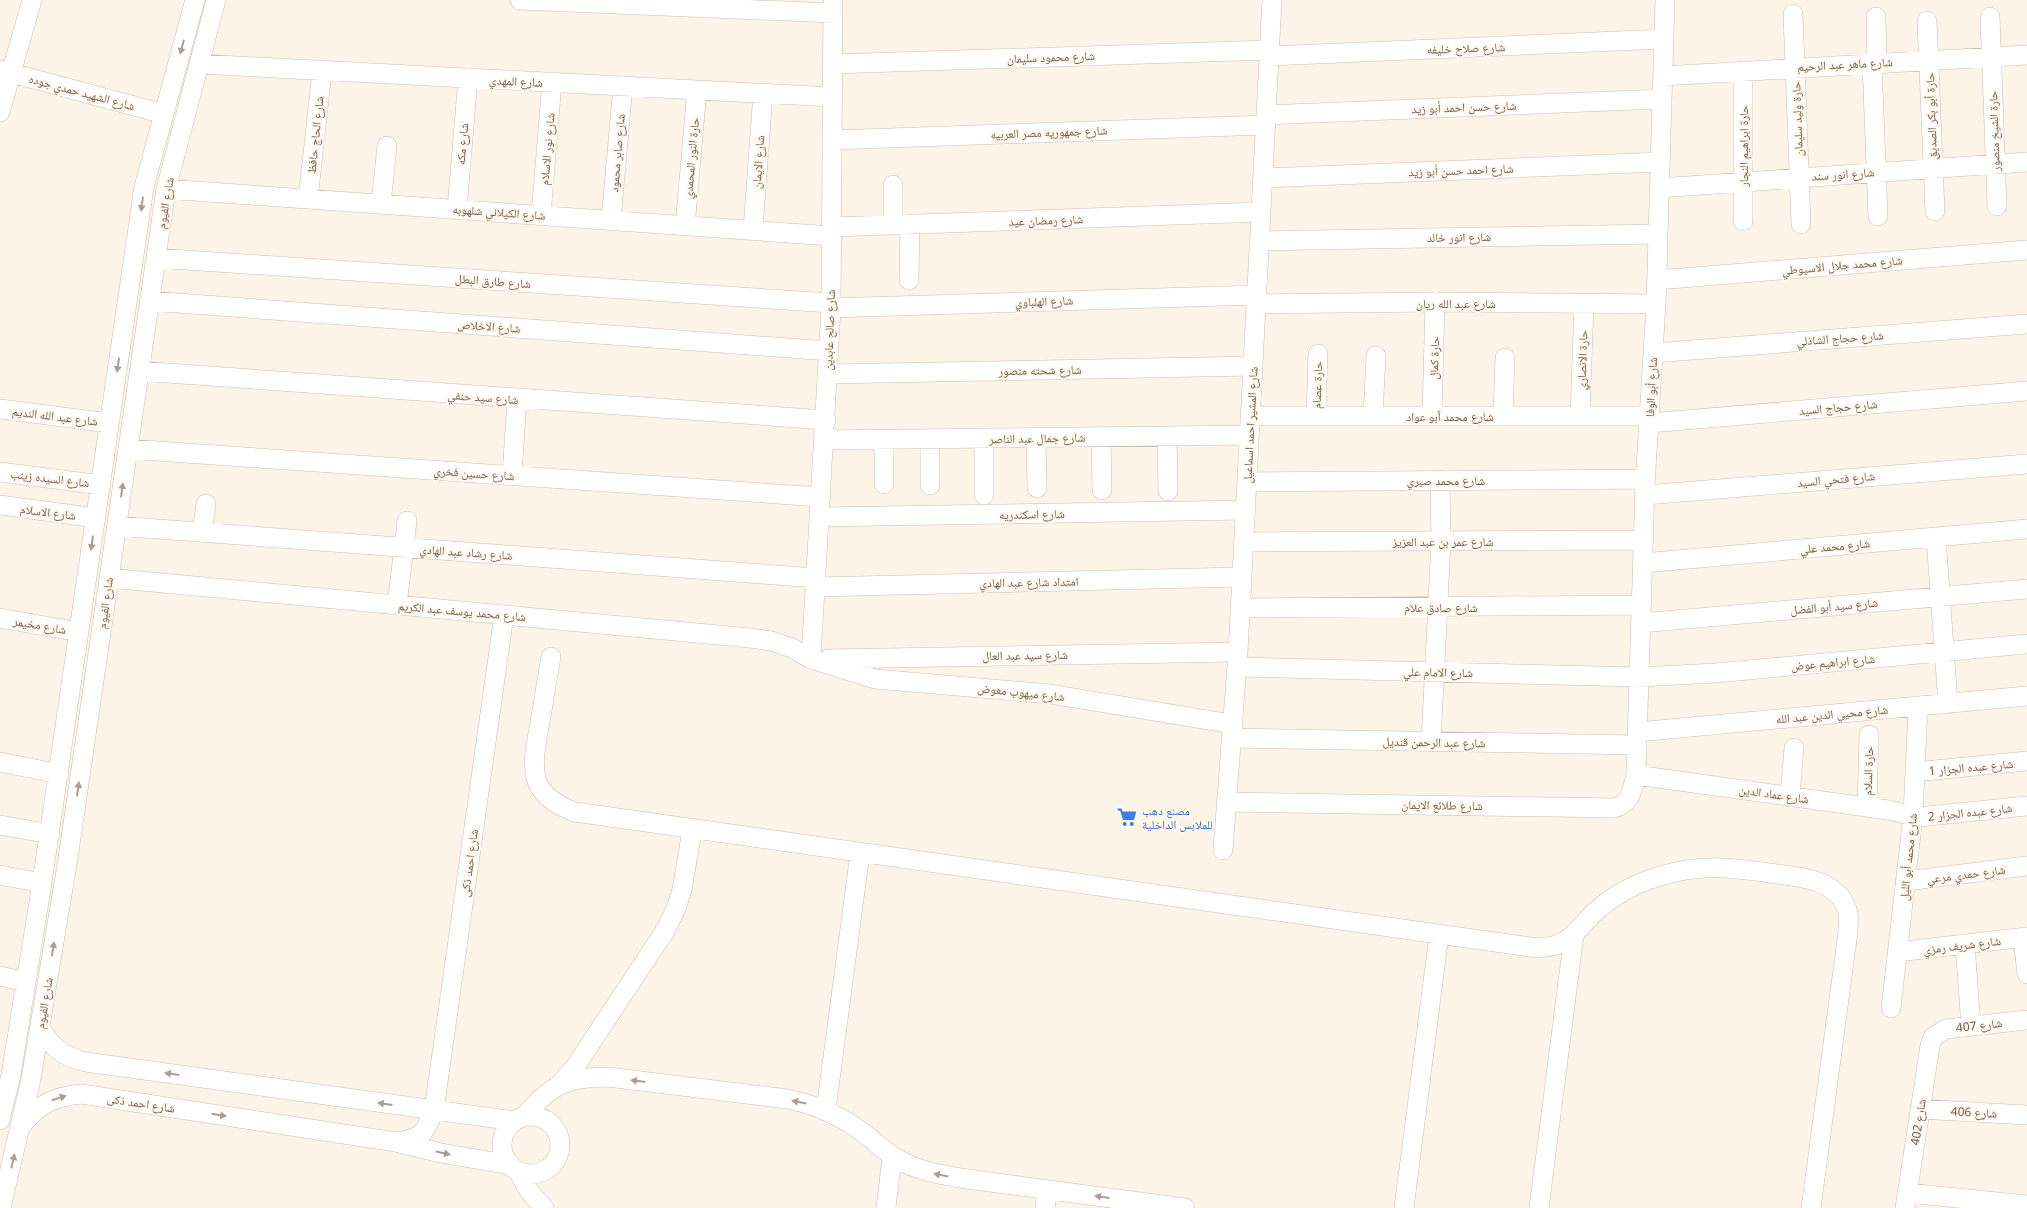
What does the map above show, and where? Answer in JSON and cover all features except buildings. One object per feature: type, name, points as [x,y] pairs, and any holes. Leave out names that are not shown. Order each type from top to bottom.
[{"type":"street","points":[[0,112],[6,72],[32,0]]},
{"type":"street","name":"شارع الفيوم","points":[[0,1120],[5,1074],[26,982],[50,834],[144,187],[194,0]]},
{"type":"street","name":"شارع الفيوم","points":[[2,1208],[31,1079],[67,865],[166,189],[216,0]]},
{"type":"street","points":[[520,0],[833,6]]},
{"type":"street","name":"شارع المشير احمد اسماعيل","points":[[1223,850],[1240,608],[1272,0]]},
{"type":"street","name":"شارع أبو الوفا","points":[[1636,775],[1645,487],[1657,280],[1665,0]]},
{"type":"street","name":"شارع صالح عابدين","points":[[811,659],[831,305],[833,6]]},
{"type":"street","name":"حارة وليد سليمان","points":[[1794,14],[1801,224]]},
{"type":"street","points":[[1876,17],[1876,172],[1878,216]]},
{"type":"street","name":"حارة الشيخ منصور","points":[[1990,17],[1997,206]]},
{"type":"street","name":"حارة أبو بكر الصديق","points":[[1927,21],[1935,211]]},
{"type":"street","name":"شارع صلاح خليفه","points":[[1269,53],[1664,39]]},
{"type":"street","name":"شارع محمود سليمان","points":[[833,64],[1269,53]]},
{"type":"street","name":"شارع ماهر عبد الرحيم","points":[[1663,76],[2027,54]]},
{"type":"street","name":"شارع المهدي","points":[[199,64],[833,97]]},
{"type":"street","name":"شارع الحاج حافظ","points":[[308,199],[322,71]]},
{"type":"street","name":"حارة ابراهيم النجار","points":[[1743,71],[1743,220]]},
{"type":"street","name":"شارع الشهيد حمدي جوده","points":[[6,72],[164,114]]},
{"type":"street","name":"شارع مكه","points":[[457,209],[468,78]]},
{"type":"street","name":"شارع نور الاسلام","points":[[541,215],[552,82]]},
{"type":"street","name":"شارع صابر محمود","points":[[611,220],[623,86]]},
{"type":"street","name":"حارة النور المحمدي","points":[[685,226],[697,90]]},
{"type":"street","name":"شارع الايمان","points":[[753,230],[763,93]]},
{"type":"street","name":"شارع حسن احمد أبو زيد","points":[[1266,120],[1662,99]]},
{"type":"street","name":"شارع جمهوريه مصر العربيه","points":[[832,140],[1266,120]]},
{"type":"street","points":[[381,204],[387,146]]},
{"type":"street","name":"شارع احمد حسن أبو زيد","points":[[1263,178],[1660,162]]},
{"type":"street","name":"شارع انور سند","points":[[1659,188],[2027,162]]},
{"type":"street","points":[[893,185],[909,280]]},
{"type":"street","name":"شارع الكيلاني شلهوبه","points":[[166,189],[685,226],[753,230],[831,231]]},
{"type":"street","name":"شارع رمضان عيد","points":[[831,231],[901,224],[1261,212]]},
{"type":"street","name":"شارع انور خالد","points":[[1259,241],[1658,234]]},
{"type":"street","name":"شارع محمد جلال الاسيوطي","points":[[1657,280],[2027,250]]},
{"type":"street","name":"شارع طارق البطل","points":[[156,258],[831,305]]},
{"type":"street","name":"شارع الهلباوي","points":[[831,305],[1256,300]]},
{"type":"street","name":"شارع عبد الله ريان","points":[[1256,300],[1656,304]]},
{"type":"street","name":"شارع الاخلاص","points":[[150,301],[829,351]]},
{"type":"street","name":"حارة كمال","points":[[1432,414],[1435,302]]},
{"type":"street","name":"حارة الانصاري","points":[[1580,416],[1584,304]]},
{"type":"street","name":"شارع حجاج الشاذلي","points":[[1653,353],[2027,324]]},
{"type":"street","name":"حارة عصام","points":[[1316,416],[1318,354]]},
{"type":"street","points":[[1373,416],[1376,356]]},
{"type":"street","points":[[1503,416],[1505,358]]},
{"type":"street","name":"شارع شحته منصور","points":[[828,374],[1253,366]]},
{"type":"street","name":"شارع سيد حنفي","points":[[139,371],[826,420]]},
{"type":"street","name":"شارع حجاج السيد","points":[[1649,420],[2027,392]]},
{"type":"street","points":[[512,475],[517,399]]},
{"type":"street","name":"شارع عبد الله النديم","points":[[0,409],[109,422]]},
{"type":"street","name":"شارع محمد أبو عواد","points":[[1250,416],[1432,414],[1580,416],[1649,420]]},
{"type":"street","points":[[1167,436],[1168,491]]},
{"type":"street","name":"شارع جمال عبد الناصر","points":[[824,440],[1249,436]]},
{"type":"street","points":[[1102,437],[1102,490]]},
{"type":"street","points":[[1036,438],[1037,488]]},
{"type":"street","points":[[930,439],[930,486]]},
{"type":"street","points":[[984,439],[984,495]]},
{"type":"street","points":[[884,440],[884,484]]},
{"type":"street","name":"شارع حسين فخري","points":[[128,449],[821,496]]},
{"type":"street","name":"شارع فتحي السيد","points":[[1645,487],[2027,464]]},
{"type":"street","name":"شارع السيده زينب","points":[[0,472],[101,484]]},
{"type":"street","points":[[1431,742],[1441,542],[1440,480]]},
{"type":"street","name":"شارع محمد صبري","points":[[1246,482],[1440,480],[1645,487]]},
{"type":"street","points":[[202,532],[206,504]]},
{"type":"street","name":"شارع الاسلام","points":[[0,505],[96,518]]},
{"type":"street","name":"شارع اسكندريه","points":[[820,517],[1245,510]]},
{"type":"street","points":[[397,605],[407,521]]},
{"type":"street","name":"شارع رشاد عبد الهادي","points":[[117,526],[404,547],[816,583]]},
{"type":"street","name":"شارع محمد علي","points":[[1643,564],[2027,529]]},
{"type":"street","points":[[1936,537],[1948,704]]},
{"type":"street","name":"شارع عمر بن عبد العزيز","points":[[1243,542],[1644,540]]},
{"type":"street","name":"امتداد شارع عبد الهادي","points":[[816,583],[1241,577]]},
{"type":"street","name":"شارع محمد يوسف عبد الكريم","points":[[109,578],[771,641],[792,648],[811,659]]},
{"type":"street","name":"شارع سيد أبو الفضل","points":[[1641,614],[1941,597],[2027,589]]},
{"type":"street","name":"شارع صادق علام","points":[[1240,608],[1437,607],[1641,614]]},
{"type":"street","name":"شارع احمد ذكى","points":[[21,1127],[32,1113],[47,1102],[64,1096],[81,1094],[396,1142],[413,1140],[427,1129],[434,1110],[504,615]]},
{"type":"street","name":"شارع مخيمر","points":[[0,618],[79,632]]},
{"type":"street","name":"شارع ابراهيم عوض","points":[[1639,677],[1716,673],[2027,644]]},
{"type":"street","points":[[551,657],[534,758],[535,777],[544,794],[558,806],[575,812],[860,854],[1538,948],[1557,945],[1574,935],[1596,911],[1624,891],[1656,877],[1689,869],[1723,868],[1806,878],[1824,883],[1839,895],[1848,912],[1848,932],[1811,1208]]},
{"type":"street","name":"شارع سيد عبد العال","points":[[811,659],[1237,660]]},
{"type":"street","name":"شارع ميهوب معوض","points":[[811,659],[875,679],[1050,694],[1232,731]]},
{"type":"street","name":"شارع الامام علي","points":[[1237,660],[1434,672],[1639,677]]},
{"type":"street","name":"شارع محيي الدين عبد الله","points":[[1637,738],[1918,706],[2027,696]]},
{"type":"street","name":"شارع محمد أبو الليل","points":[[1891,1008],[1913,816],[1918,706]]},
{"type":"street","name":"شارع عبد الرحمن قنديل","points":[[1232,731],[1431,742],[1637,738]]},
{"type":"street","name":"حارة السلام","points":[[1867,807],[1869,735]]},
{"type":"street","points":[[1790,797],[1794,748]]},
{"type":"street","name":"شارع عبده الجزار 1","points":[[1915,772],[2027,761]]},
{"type":"street","points":[[0,762],[59,774]]},
{"type":"street","name":"شارع طلائع الايمان","points":[[1226,802],[1614,808],[1622,806],[1628,801],[1636,775]]},
{"type":"street","name":"شارع عماد الدين","points":[[1636,775],[1867,807],[1913,816]]},
{"type":"street","name":"شارع عبده الجزار 2","points":[[1913,816],[2027,806]]},
{"type":"street","points":[[0,825],[50,834]]},
{"type":"street","points":[[544,1208],[529,1191],[504,1154],[502,1142],[506,1130],[540,1098],[560,1084],[579,1061],[665,931],[682,890],[692,830]]},
{"type":"street","points":[[826,1110],[860,854]]},
{"type":"street","name":"شارع حمدي مرعي","points":[[1906,881],[2027,866]]},
{"type":"street","points":[[0,875],[42,883]]},
{"type":"street","points":[[1404,1208],[1439,935]]},
{"type":"street","points":[[1540,1208],[1574,935]]},
{"type":"street","points":[[2025,937],[2027,974]]},
{"type":"street","name":"شارع شريف رمزي","points":[[1897,952],[2025,937]]},
{"type":"street","points":[[1965,944],[1971,1026]]},
{"type":"street","points":[[0,976],[26,982]]},
{"type":"street","name":"شارع 407","points":[[1933,1037],[1946,1029],[2027,1020]]},
{"type":"street","points":[[40,1027],[47,1040],[58,1051],[71,1059],[86,1062],[434,1110],[519,1119],[534,1116],[543,1118],[552,1124],[559,1137],[559,1152],[555,1162],[547,1169],[538,1173],[528,1174],[514,1168],[396,1142]]},
{"type":"street","name":"شارع 402","points":[[1906,1200],[1933,1037]]},
{"type":"street","points":[[5,1074],[31,1079]]},
{"type":"street","points":[[560,1084],[584,1077],[608,1077],[788,1099],[826,1110],[850,1123],[892,1157],[916,1169],[1046,1199],[1186,1208]]},
{"type":"street","name":"شارع 406","points":[[1920,1110],[2027,1115]]},
{"type":"street","points":[[886,1208],[892,1157]]},
{"type":"street","points":[[1906,1200],[2027,1205]]},
{"type":"place","name":"مصنع دهب للملابس الداخلية","points":[[1127,817]]}]
